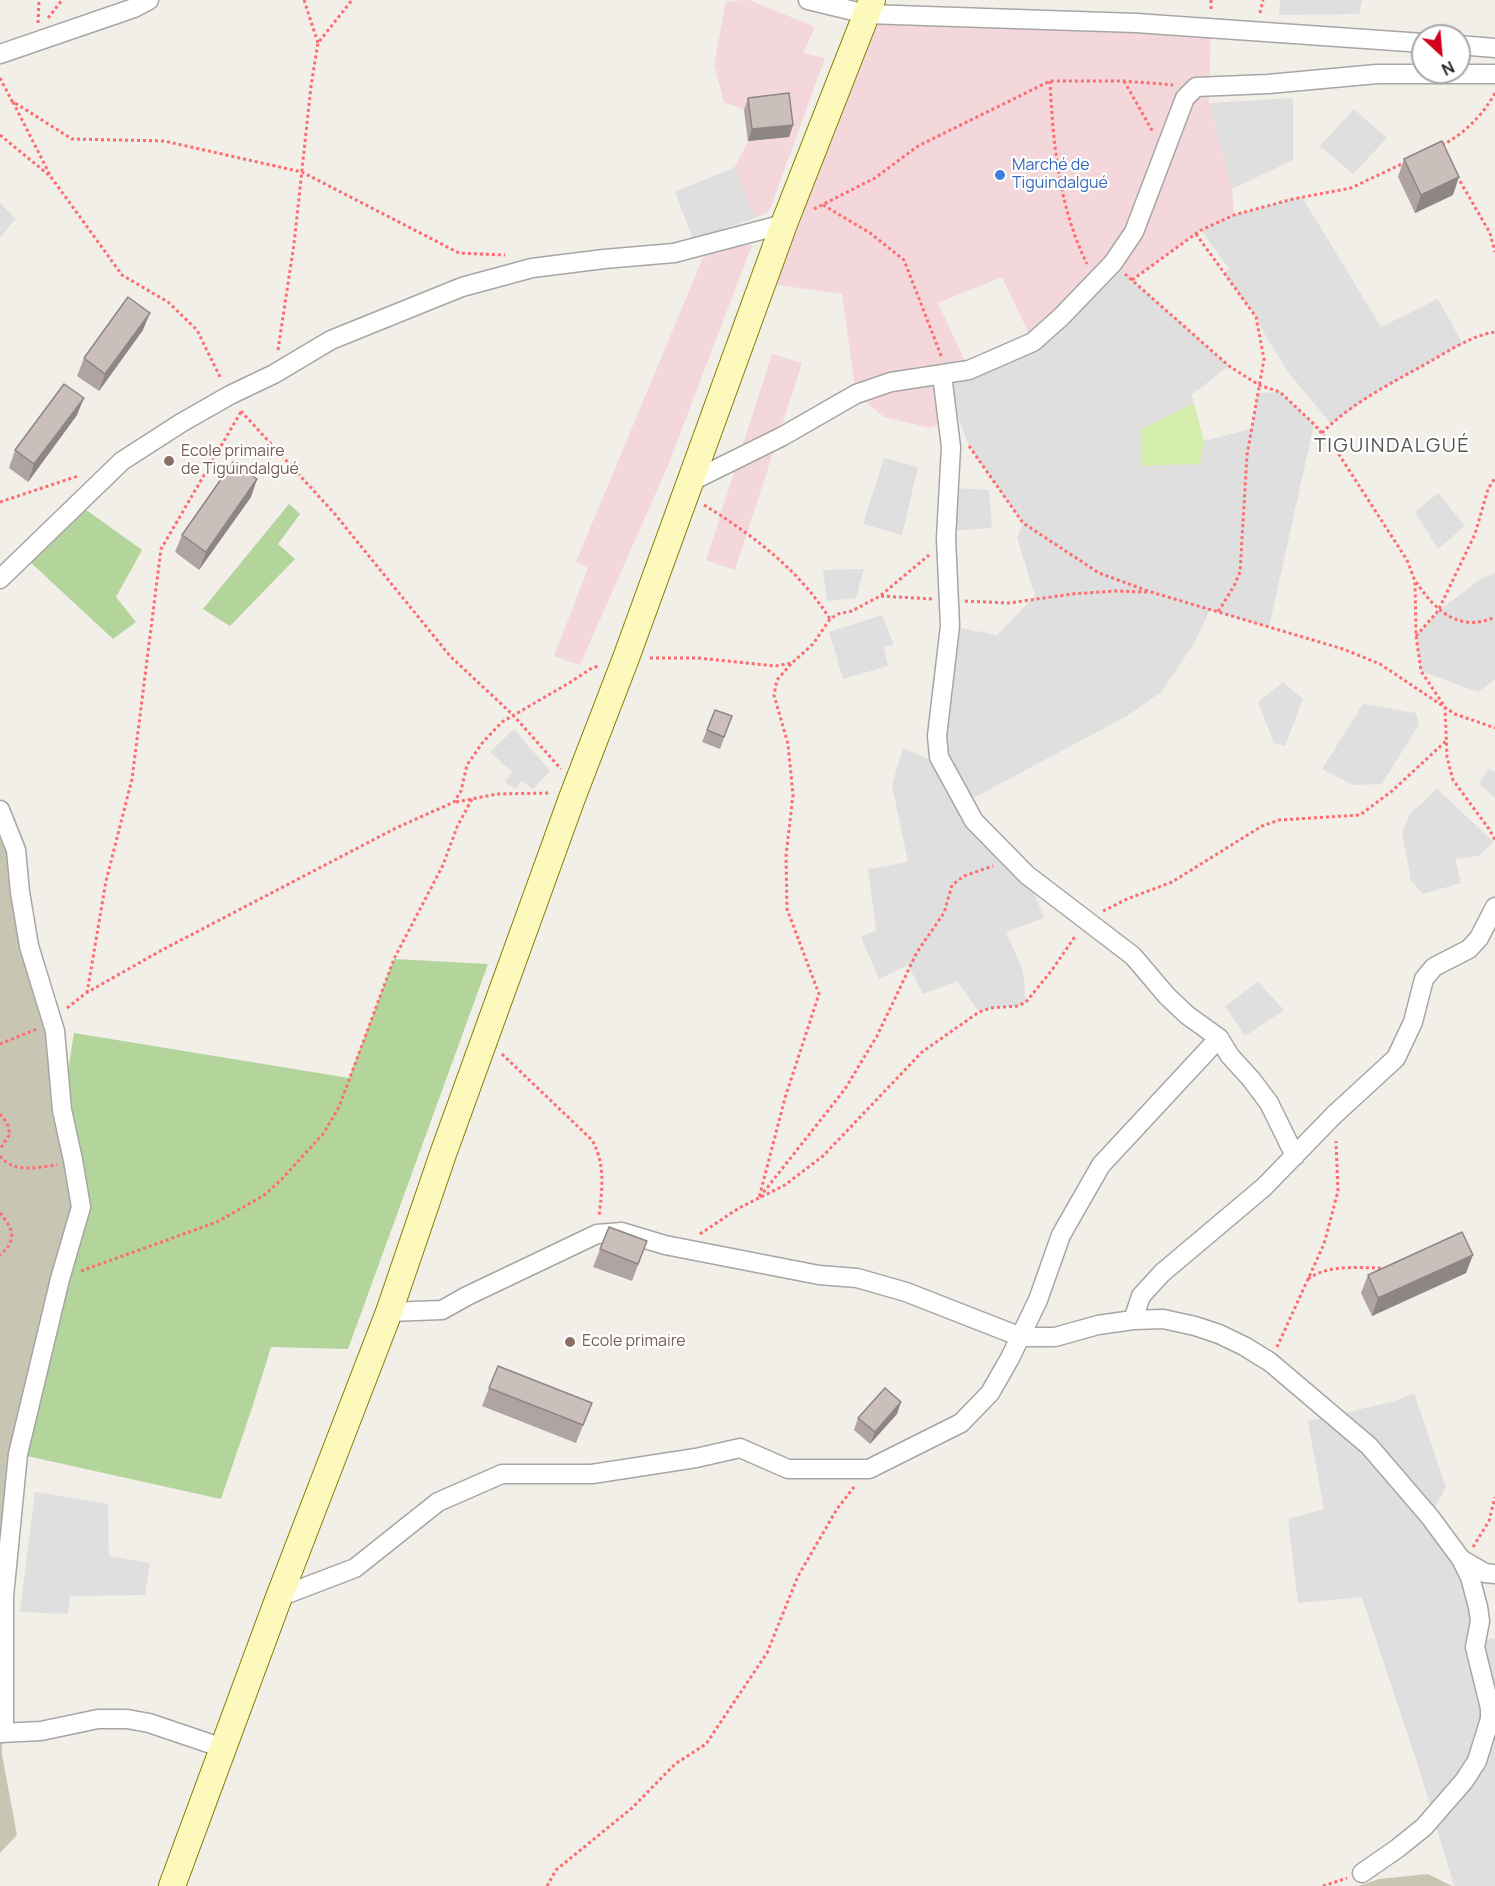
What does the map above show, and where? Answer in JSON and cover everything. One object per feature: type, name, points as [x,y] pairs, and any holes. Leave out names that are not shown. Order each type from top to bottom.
[{"type":"street","points":[[0,54],[134,8],[149,0]]},
{"type":"street","points":[[808,0],[869,7],[1411,42]]},
{"type":"street","points":[[172,1886],[279,1597],[389,1311],[576,786],[626,658],[784,224],[869,7]]},
{"type":"street","points":[[1471,46],[1495,48]]},
{"type":"street","points":[[688,488],[856,394],[891,382],[969,370],[1033,342],[1113,263],[1134,232],[1185,98],[1196,87],[1268,84],[1377,74],[1495,74]]},
{"type":"street","points":[[0,579],[122,461],[181,423],[230,395],[274,374],[331,340],[462,287],[532,268],[674,253],[784,224]]},
{"type":"street","points":[[942,375],[951,447],[946,538],[950,626],[936,736],[939,757],[974,820],[1012,860],[1027,875],[1133,956],[1167,996],[1187,1015],[1219,1038],[1230,1056],[1269,1103],[1295,1156]]},
{"type":"street","points":[[0,810],[16,850],[29,946],[55,1031],[62,1110],[81,1207],[60,1279],[18,1454],[4,1596],[2,1732],[41,1731],[98,1719],[127,1719],[149,1723],[223,1748]]},
{"type":"street","points":[[1133,1320],[1141,1296],[1155,1279],[1264,1187],[1334,1115],[1396,1058],[1413,1022],[1424,979],[1434,968],[1469,949],[1479,938],[1495,907]]},
{"type":"street","points":[[279,1597],[356,1568],[438,1502],[502,1474],[592,1474],[696,1458],[740,1448],[788,1469],[869,1469],[961,1423],[990,1393],[1021,1337],[1038,1300],[1061,1235],[1101,1165],[1219,1038]]},
{"type":"street","points":[[389,1311],[442,1310],[597,1234],[622,1232],[681,1248],[819,1275],[857,1278],[906,1292],[1021,1337],[1055,1337],[1098,1325],[1163,1319],[1219,1334],[1270,1362],[1369,1446],[1430,1517],[1470,1577],[1478,1606],[1480,1622],[1475,1647],[1490,1708],[1490,1719],[1477,1761],[1464,1781],[1424,1827],[1362,1873]]},
{"type":"street","points":[[1458,1556],[1485,1573],[1495,1574]]},
{"type":"path","points":[[38,31],[39,0]]},
{"type":"path","points":[[274,374],[294,244],[311,86],[318,43],[304,0]]},
{"type":"path","points":[[318,43],[352,0]]},
{"type":"path","points":[[0,78],[51,177],[122,275],[168,302],[197,330],[230,395]]},
{"type":"path","points":[[813,210],[875,178],[918,146],[1050,81],[1124,81],[1196,87]]},
{"type":"path","points":[[1050,81],[1053,134],[1061,191],[1076,241],[1095,281]]},
{"type":"path","points":[[1124,81],[1165,153]]},
{"type":"path","points":[[1440,146],[1458,137],[1488,105],[1495,93]]},
{"type":"path","points":[[12,101],[72,139],[164,141],[302,172],[459,253],[515,255]]},
{"type":"path","points":[[0,135],[51,177]]},
{"type":"path","points":[[1132,280],[1196,233],[1234,215],[1293,199],[1351,188],[1409,161]]},
{"type":"path","points":[[1456,175],[1490,233],[1495,252]]},
{"type":"path","points":[[823,205],[870,233],[904,260],[942,358],[942,375]]},
{"type":"path","points":[[1196,233],[1256,317],[1264,359],[1247,455],[1240,572],[1218,612]]},
{"type":"path","points":[[1113,263],[1228,366],[1259,385],[1280,392],[1322,433],[1338,453],[1407,560],[1415,581],[1428,600],[1447,617],[1480,624],[1495,617]]},
{"type":"path","points":[[1322,433],[1330,424],[1378,391],[1457,347],[1495,332]]},
{"type":"path","points":[[86,993],[106,881],[132,779],[161,549],[247,403]]},
{"type":"path","points":[[0,1044],[31,1032],[51,1021],[86,993],[162,950],[396,828],[454,802],[497,794],[546,794],[576,786],[513,715],[450,656],[334,513],[241,411]]},
{"type":"path","points":[[969,446],[1023,523],[1099,573],[1150,592],[1343,650],[1380,664],[1455,714],[1495,728]]},
{"type":"path","points":[[0,502],[80,475]]},
{"type":"path","points":[[1416,636],[1438,611],[1475,534],[1488,489],[1495,478]]},
{"type":"path","points":[[688,488],[778,557],[815,595],[830,619]]},
{"type":"path","points":[[759,1198],[785,1098],[819,994],[787,909],[786,856],[793,795],[788,744],[774,694],[777,680],[813,644],[830,619],[838,614],[852,611],[880,596],[918,566],[946,538]]},
{"type":"path","points":[[1415,581],[1416,636],[1421,671],[1445,707],[1447,756],[1453,780],[1495,840]]},
{"type":"path","points":[[880,596],[1009,603],[1115,591],[1150,592]]},
{"type":"path","points":[[454,802],[461,791],[466,765],[502,722],[592,668],[626,658],[698,658],[775,666],[792,663]]},
{"type":"path","points":[[681,1248],[739,1208],[785,1185],[823,1156],[922,1052],[979,1012],[991,1008],[1018,1006],[1026,1002],[1052,970],[1085,921],[1127,899],[1172,882],[1270,823],[1279,820],[1360,815],[1392,791],[1446,741]]},
{"type":"path","points":[[60,1279],[217,1222],[263,1196],[281,1180],[323,1134],[339,1107],[394,959],[444,865],[457,827],[472,799]]},
{"type":"path","points":[[759,1198],[845,1089],[877,1036],[917,952],[944,913],[952,885],[964,876],[1012,860]]},
{"type":"path","points":[[485,1037],[530,1083],[592,1140],[599,1153],[602,1166],[597,1234]]},
{"type":"path","points":[[0,1114],[7,1124],[9,1134],[0,1149]]},
{"type":"path","points":[[1270,1362],[1323,1244],[1338,1191],[1334,1115]]},
{"type":"path","points":[[0,1156],[7,1164],[21,1168],[57,1165],[73,1160]]},
{"type":"path","points":[[0,1213],[11,1227],[11,1241],[0,1256]]},
{"type":"path","points":[[1306,1280],[1316,1273],[1335,1268],[1382,1268]]},
{"type":"path","points":[[548,1886],[556,1870],[632,1808],[675,1764],[706,1744],[767,1653],[798,1576],[837,1509],[869,1469]]},
{"type":"path","points":[[1458,1556],[1474,1545],[1489,1521],[1495,1497]]},
{"type":"path","points":[[1323,1886],[1362,1873]]},
{"type":"shaded area","points":[[749,0],[815,27],[803,53],[825,58],[769,212],[755,218],[735,167],[748,141],[744,110],[724,102],[714,65],[726,2]]},
{"type":"shaded area","points":[[1280,0],[1362,0],[1359,14],[1279,15]]},
{"type":"shaded area","points":[[866,14],[1211,27],[1209,103],[1232,189],[1234,215],[1201,230],[1132,280],[1113,263],[1033,342],[1002,277],[938,303],[969,370],[942,375],[957,415],[931,428],[884,417],[856,394],[842,294],[763,283]]},
{"type":"shaded area","points":[[1293,98],[1293,160],[1232,189],[1209,103]]},
{"type":"shaded area","points":[[1354,109],[1387,138],[1353,174],[1320,146]]},
{"type":"shaded area","points":[[735,167],[755,218],[693,239],[675,192]]},
{"type":"shaded area","points":[[1302,197],[1381,327],[1438,299],[1463,344],[1378,391],[1331,424],[1288,372],[1256,317],[1224,273],[1229,269],[1201,230],[1234,215]]},
{"type":"shaded area","points":[[0,203],[16,219],[0,237]]},
{"type":"shaded area","points":[[752,245],[669,463],[580,665],[554,656],[588,568],[576,562],[702,260],[712,249]]},
{"type":"shaded area","points":[[1113,263],[1229,366],[1191,395],[1194,403],[1142,429],[1200,464],[1204,441],[1251,429],[1258,393],[1280,392],[1314,424],[1269,627],[1210,610],[1194,644],[1161,692],[1127,716],[964,803],[1027,875],[1044,918],[1006,932],[1023,971],[1026,1002],[1018,1006],[991,1008],[979,1012],[957,981],[923,994],[908,965],[879,979],[861,937],[876,930],[868,869],[908,862],[892,785],[903,748],[946,770],[939,757],[950,626],[997,635],[1035,596],[1017,537],[1023,523],[969,446],[942,375],[1033,342]]},
{"type":"shaded area","points":[[772,354],[802,363],[735,570],[706,560]]},
{"type":"shaded area","points":[[884,458],[918,467],[902,535],[863,524]]},
{"type":"shaded area","points":[[955,488],[989,490],[992,528],[954,531]]},
{"type":"shaded area","points":[[1438,493],[1465,526],[1438,549],[1415,512]]},
{"type":"shaded area","points":[[864,569],[856,598],[827,601],[823,570]]},
{"type":"shaded area","points":[[1495,573],[1495,679],[1478,692],[1421,671],[1416,636],[1438,611],[1481,579]]},
{"type":"shaded area","points":[[882,615],[894,645],[884,647],[888,666],[843,679],[829,632]]},
{"type":"shaded area","points":[[1283,682],[1303,699],[1285,746],[1274,743],[1258,702]]},
{"type":"shaded area","points":[[1363,704],[1416,713],[1419,724],[1382,784],[1353,785],[1322,769]]},
{"type":"shaded area","points":[[514,729],[550,771],[533,789],[522,781],[515,789],[505,782],[512,772],[490,752]]},
{"type":"shaded area","points":[[1488,769],[1495,771],[1495,798],[1479,784]]},
{"type":"shaded area","points":[[1437,789],[1494,842],[1478,856],[1455,859],[1461,883],[1423,894],[1411,881],[1402,832],[1410,814]]},
{"type":"shaded area","points":[[0,810],[16,850],[81,1207],[18,1454],[4,1596],[2,1755],[17,1835],[0,1853]]},
{"type":"shaded area","points":[[1258,982],[1284,1010],[1245,1036],[1225,1006]]},
{"type":"shaded area","points":[[1414,1393],[1446,1487],[1430,1517],[1469,1577],[1477,1641],[1495,1638],[1495,1886],[1454,1886],[1418,1765],[1362,1597],[1298,1603],[1288,1519],[1324,1509],[1308,1421],[1392,1402]]},
{"type":"shaded area","points":[[35,1492],[108,1504],[109,1556],[150,1563],[145,1595],[70,1596],[68,1614],[20,1612]]},
{"type":"shaded area","points":[[1428,1874],[1452,1886],[1359,1886],[1379,1879]]},
{"type":"green space","points":[[1194,403],[1204,441],[1200,464],[1141,466],[1142,429]]},
{"type":"green space","points":[[289,504],[300,514],[278,544],[295,559],[230,626],[203,609]]},
{"type":"green space","points":[[82,507],[142,550],[116,597],[136,622],[113,639],[27,559]]},
{"type":"green space","points":[[394,959],[488,964],[348,1349],[271,1347],[221,1499],[18,1454],[81,1207],[62,1110],[74,1033],[349,1078]]},
{"type":"building","points":[[789,93],[793,125],[752,129],[748,98]]},
{"type":"building","points":[[1442,141],[1459,177],[1421,195],[1404,159]]},
{"type":"building","points":[[128,297],[150,313],[105,374],[84,358]]},
{"type":"building","points":[[64,384],[84,398],[34,464],[15,450]]},
{"type":"building","points":[[233,462],[257,479],[206,552],[182,535]]},
{"type":"building","points":[[715,710],[732,716],[724,737],[707,730]]},
{"type":"building","points":[[609,1227],[647,1241],[638,1264],[600,1249]]},
{"type":"building","points":[[1462,1232],[1473,1255],[1378,1298],[1368,1275]]},
{"type":"building","points":[[498,1366],[592,1403],[583,1425],[489,1388]]},
{"type":"building","points":[[885,1388],[901,1402],[875,1432],[858,1418]]},
{"type":"place","name":"Marché de Tiguindalgué","points":[[1000,175]]},
{"type":"place","name":"Ecole primaire de Tiguindalgué","points":[[169,461]]},
{"type":"place","name":"Ecole primaire","points":[[570,1342]]},
{"type":"district","name":"TIGUINDALGUÉ","points":[[1392,446]]}]
